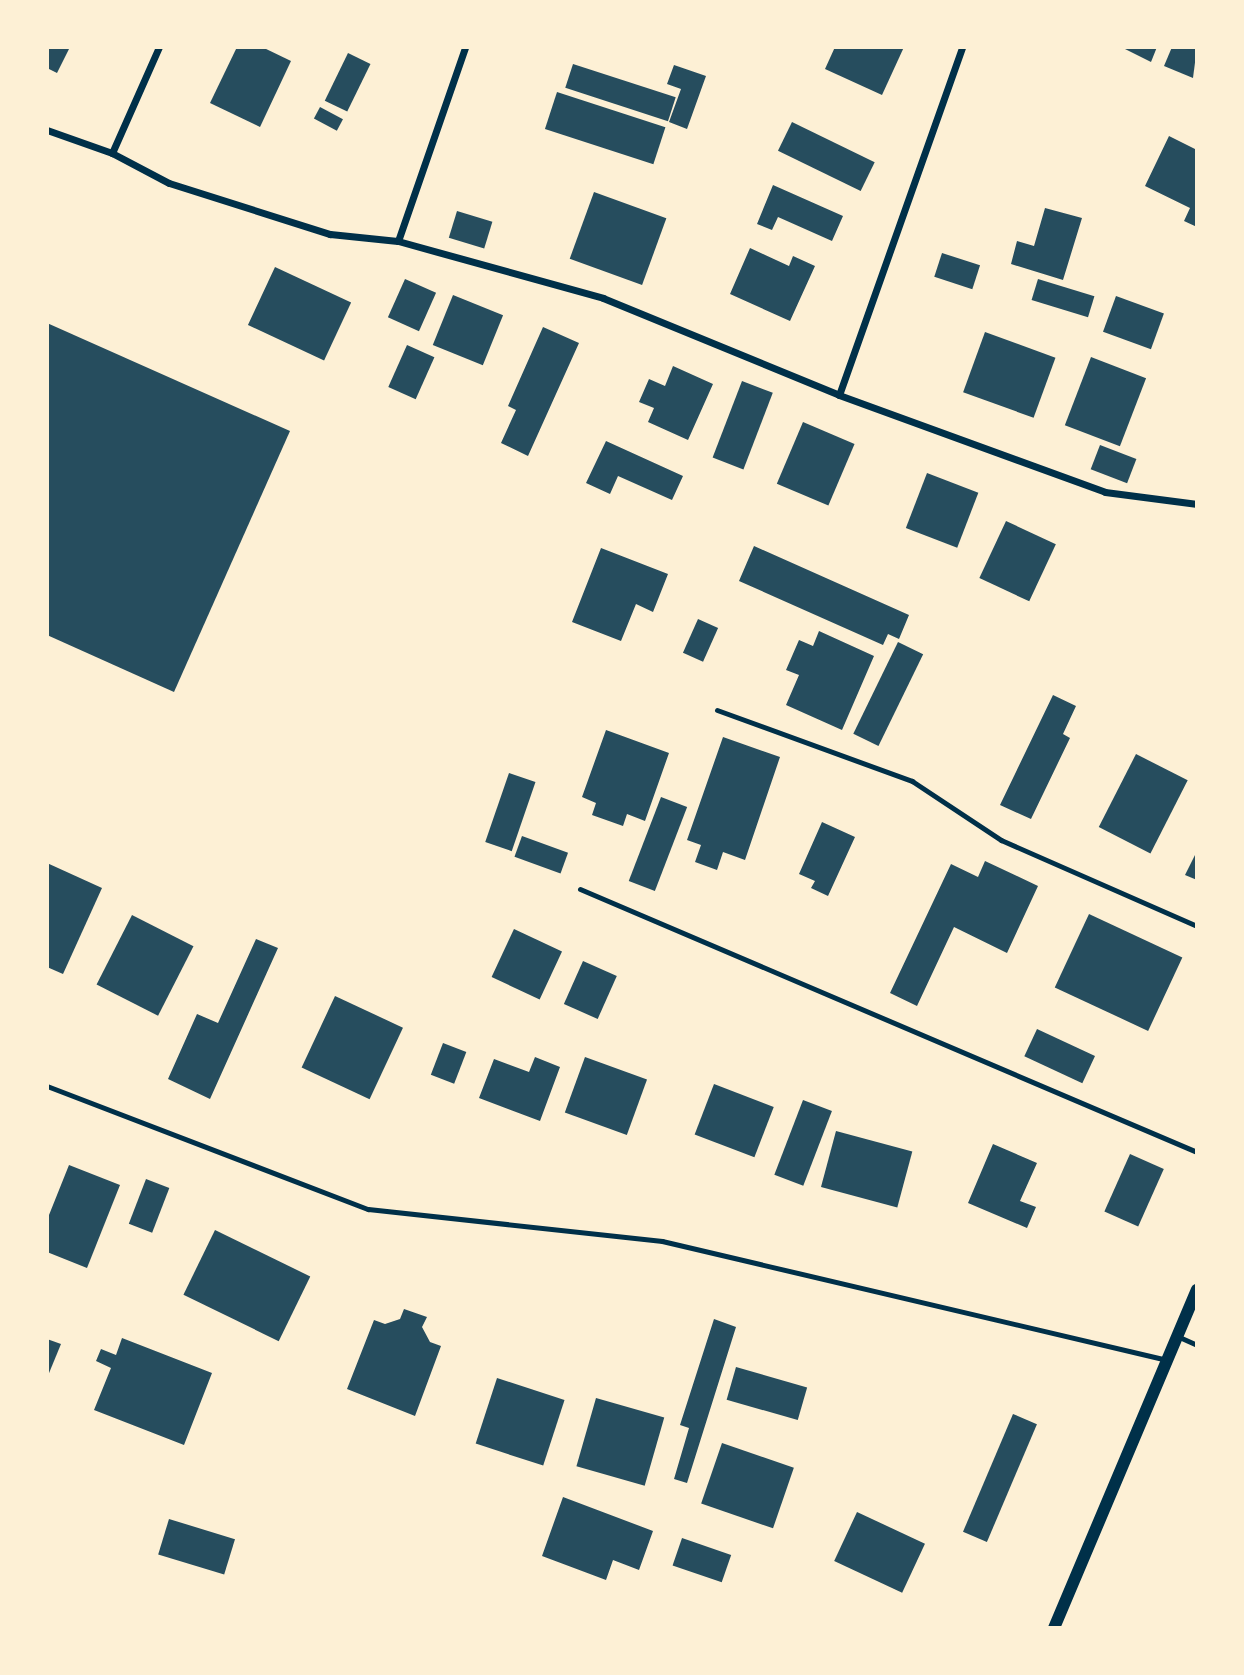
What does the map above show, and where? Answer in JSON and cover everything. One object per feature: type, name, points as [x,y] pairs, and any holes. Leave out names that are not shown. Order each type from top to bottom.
[{"type":"street","points":[[112,153],[159,47]]},
{"type":"street","points":[[398,241],[465,47]]},
{"type":"street","points":[[839,395],[962,47]]},
{"type":"street","points":[[47,130],[112,153],[169,183],[330,234],[398,241],[603,298],[839,395],[1105,492],[1197,504]]},
{"type":"street","points":[[1054,1628],[1197,1290]]},
{"type":"lane","points":[[717,710],[912,781],[1001,840],[1197,926]]},
{"type":"lane","points":[[580,889],[1197,1152]]},
{"type":"lane","points":[[47,1086],[368,1209],[662,1241],[1167,1360]]},
{"type":"lane","points":[[1177,1336],[1197,1345]]},
{"type":"building","points":[[47,47],[70,47],[57,73],[47,68]]},
{"type":"building","points":[[237,47],[262,47],[291,61],[260,127],[210,103]]},
{"type":"building","points":[[835,47],[904,47],[882,95],[825,69]]},
{"type":"building","points":[[1121,47],[1157,47],[1151,62]]},
{"type":"building","points":[[1172,47],[1197,47],[1193,78],[1164,66]]},
{"type":"building","points":[[348,53],[370,64],[347,112],[325,101]]},
{"type":"building","points":[[573,64],[676,97],[668,121],[565,88]]},
{"type":"building","points":[[674,65],[706,76],[687,129],[669,122],[681,89],[667,84]]},
{"type":"building","points":[[557,92],[665,127],[653,164],[545,129]]},
{"type":"building","points":[[320,107],[343,119],[337,131],[314,118]]},
{"type":"building","points":[[792,122],[875,162],[861,191],[778,151]]},
{"type":"building","points":[[1169,136],[1197,150],[1197,227],[1184,221],[1190,208],[1145,186]]},
{"type":"building","points":[[773,185],[843,216],[832,241],[778,217],[772,230],[757,224]]},
{"type":"building","points":[[594,192],[666,218],[642,285],[570,259]]},
{"type":"building","points":[[1045,208],[1082,218],[1063,280],[1011,264],[1017,241],[1034,246]]},
{"type":"building","points":[[457,211],[492,222],[484,249],[449,238]]},
{"type":"building","points":[[750,248],[789,266],[793,256],[815,266],[790,321],[730,294]]},
{"type":"building","points":[[942,253],[980,265],[972,289],[934,277]]},
{"type":"building","points":[[275,267],[351,302],[324,361],[248,325]]},
{"type":"building","points":[[405,279],[436,293],[419,331],[388,317]]},
{"type":"building","points":[[1038,279],[1094,296],[1088,317],[1032,300]]},
{"type":"building","points":[[453,295],[503,315],[483,365],[433,345]]},
{"type":"building","points":[[1116,296],[1164,313],[1151,349],[1103,332]]},
{"type":"building","points":[[47,323],[290,431],[174,692],[47,635]]},
{"type":"building","points":[[543,327],[579,343],[528,456],[501,443],[516,410],[508,406]]},
{"type":"building","points":[[985,332],[1055,358],[1034,418],[963,392]]},
{"type":"building","points":[[407,345],[434,357],[416,399],[388,387]]},
{"type":"building","points":[[1091,357],[1146,378],[1120,446],[1065,425]]},
{"type":"building","points":[[673,366],[713,384],[688,440],[648,422],[654,408],[639,402],[649,379],[665,386]]},
{"type":"building","points":[[742,381],[773,393],[743,469],[713,458]]},
{"type":"building","points":[[803,422],[855,444],[828,506],[777,484]]},
{"type":"building","points":[[606,441],[683,476],[672,500],[618,476],[610,494],[586,483]]},
{"type":"building","points":[[1100,445],[1136,459],[1127,483],[1091,469]]},
{"type":"building","points":[[927,473],[978,493],[957,548],[906,528]]},
{"type":"building","points":[[1006,521],[1056,544],[1029,601],[979,578]]},
{"type":"building","points":[[754,546],[909,615],[899,639],[888,634],[883,645],[739,581]]},
{"type":"building","points":[[601,548],[668,574],[653,612],[636,604],[621,641],[572,622]]},
{"type":"building","points":[[698,619],[718,628],[703,662],[683,653]]},
{"type":"building","points":[[819,631],[874,656],[842,730],[786,705],[799,675],[786,670],[799,640],[813,646]]},
{"type":"building","points":[[898,642],[923,654],[878,746],[853,734]]},
{"type":"building","points":[[1053,695],[1076,706],[1063,734],[1070,738],[1031,819],[1000,805]]},
{"type":"building","points":[[606,730],[669,753],[645,821],[627,814],[623,826],[592,815],[596,803],[582,797]]},
{"type":"building","points":[[723,737],[780,757],[745,860],[723,852],[717,870],[695,862],[701,845],[687,840]]},
{"type":"building","points":[[1136,754],[1188,780],[1150,853],[1099,827]]},
{"type":"building","points":[[509,773],[535,782],[512,851],[485,842]]},
{"type":"building","points":[[661,797],[687,807],[655,891],[629,881]]},
{"type":"building","points":[[822,822],[855,837],[828,896],[811,888],[815,881],[799,874]]},
{"type":"building","points":[[522,836],[568,853],[561,873],[514,857]]},
{"type":"building","points":[[1197,851],[1197,880],[1185,875]]},
{"type":"building","points":[[985,861],[1038,886],[1007,953],[954,927],[917,1006],[890,993],[951,864],[978,877]]},
{"type":"building","points":[[47,863],[102,888],[63,974],[47,967]]},
{"type":"building","points":[[1089,914],[1182,958],[1148,1031],[1055,987]]},
{"type":"building","points":[[132,915],[193,946],[158,1016],[97,984]]},
{"type":"building","points":[[514,929],[562,951],[540,999],[492,977]]},
{"type":"building","points":[[256,939],[278,948],[210,1099],[168,1079],[197,1014],[218,1023]]},
{"type":"building","points":[[583,961],[617,976],[598,1019],[564,1004]]},
{"type":"building","points":[[335,996],[403,1028],[370,1099],[302,1068]]},
{"type":"building","points":[[1037,1029],[1095,1056],[1082,1083],[1024,1056]]},
{"type":"building","points":[[443,1043],[466,1052],[454,1084],[431,1075]]},
{"type":"building","points":[[535,1057],[560,1067],[540,1121],[479,1098],[494,1059],[529,1072]]},
{"type":"building","points":[[585,1057],[647,1080],[627,1135],[565,1112]]},
{"type":"building","points":[[714,1084],[774,1107],[754,1157],[695,1134]]},
{"type":"building","points":[[803,1100],[832,1111],[803,1186],[774,1175]]},
{"type":"building","points":[[836,1131],[912,1151],[897,1207],[821,1187]]},
{"type":"building","points":[[993,1144],[1037,1163],[1020,1201],[1036,1207],[1027,1228],[968,1203]]},
{"type":"building","points":[[1130,1154],[1164,1169],[1138,1227],[1104,1212]]},
{"type":"building","points":[[69,1165],[120,1185],[87,1268],[47,1252],[47,1220]]},
{"type":"building","points":[[146,1179],[169,1188],[152,1233],[129,1224]]},
{"type":"building","points":[[215,1230],[310,1276],[279,1341],[183,1295]]},
{"type":"building","points":[[404,1309],[427,1317],[422,1327],[430,1342],[441,1346],[415,1416],[347,1389],[374,1320],[385,1324],[400,1319]]},
{"type":"building","points":[[714,1319],[736,1327],[687,1483],[674,1479],[689,1428],[680,1425]]},
{"type":"building","points":[[122,1338],[212,1373],[184,1445],[94,1410],[111,1368],[96,1361],[101,1349],[116,1355]]},
{"type":"building","points":[[47,1339],[61,1344],[47,1378]]},
{"type":"building","points":[[736,1367],[807,1387],[798,1420],[727,1400]]},
{"type":"building","points":[[497,1378],[565,1400],[543,1466],[476,1444]]},
{"type":"building","points":[[596,1398],[664,1418],[645,1486],[576,1466]]},
{"type":"building","points":[[1013,1414],[1037,1424],[987,1542],[963,1532]]},
{"type":"building","points":[[722,1443],[794,1468],[773,1528],[701,1504]]},
{"type":"building","points":[[563,1497],[653,1531],[639,1570],[613,1560],[606,1580],[542,1556]]},
{"type":"building","points":[[857,1512],[925,1544],[902,1593],[834,1561]]},
{"type":"building","points":[[169,1519],[235,1539],[224,1575],[158,1554]]},
{"type":"building","points":[[682,1538],[731,1555],[722,1582],[673,1565]]}]
